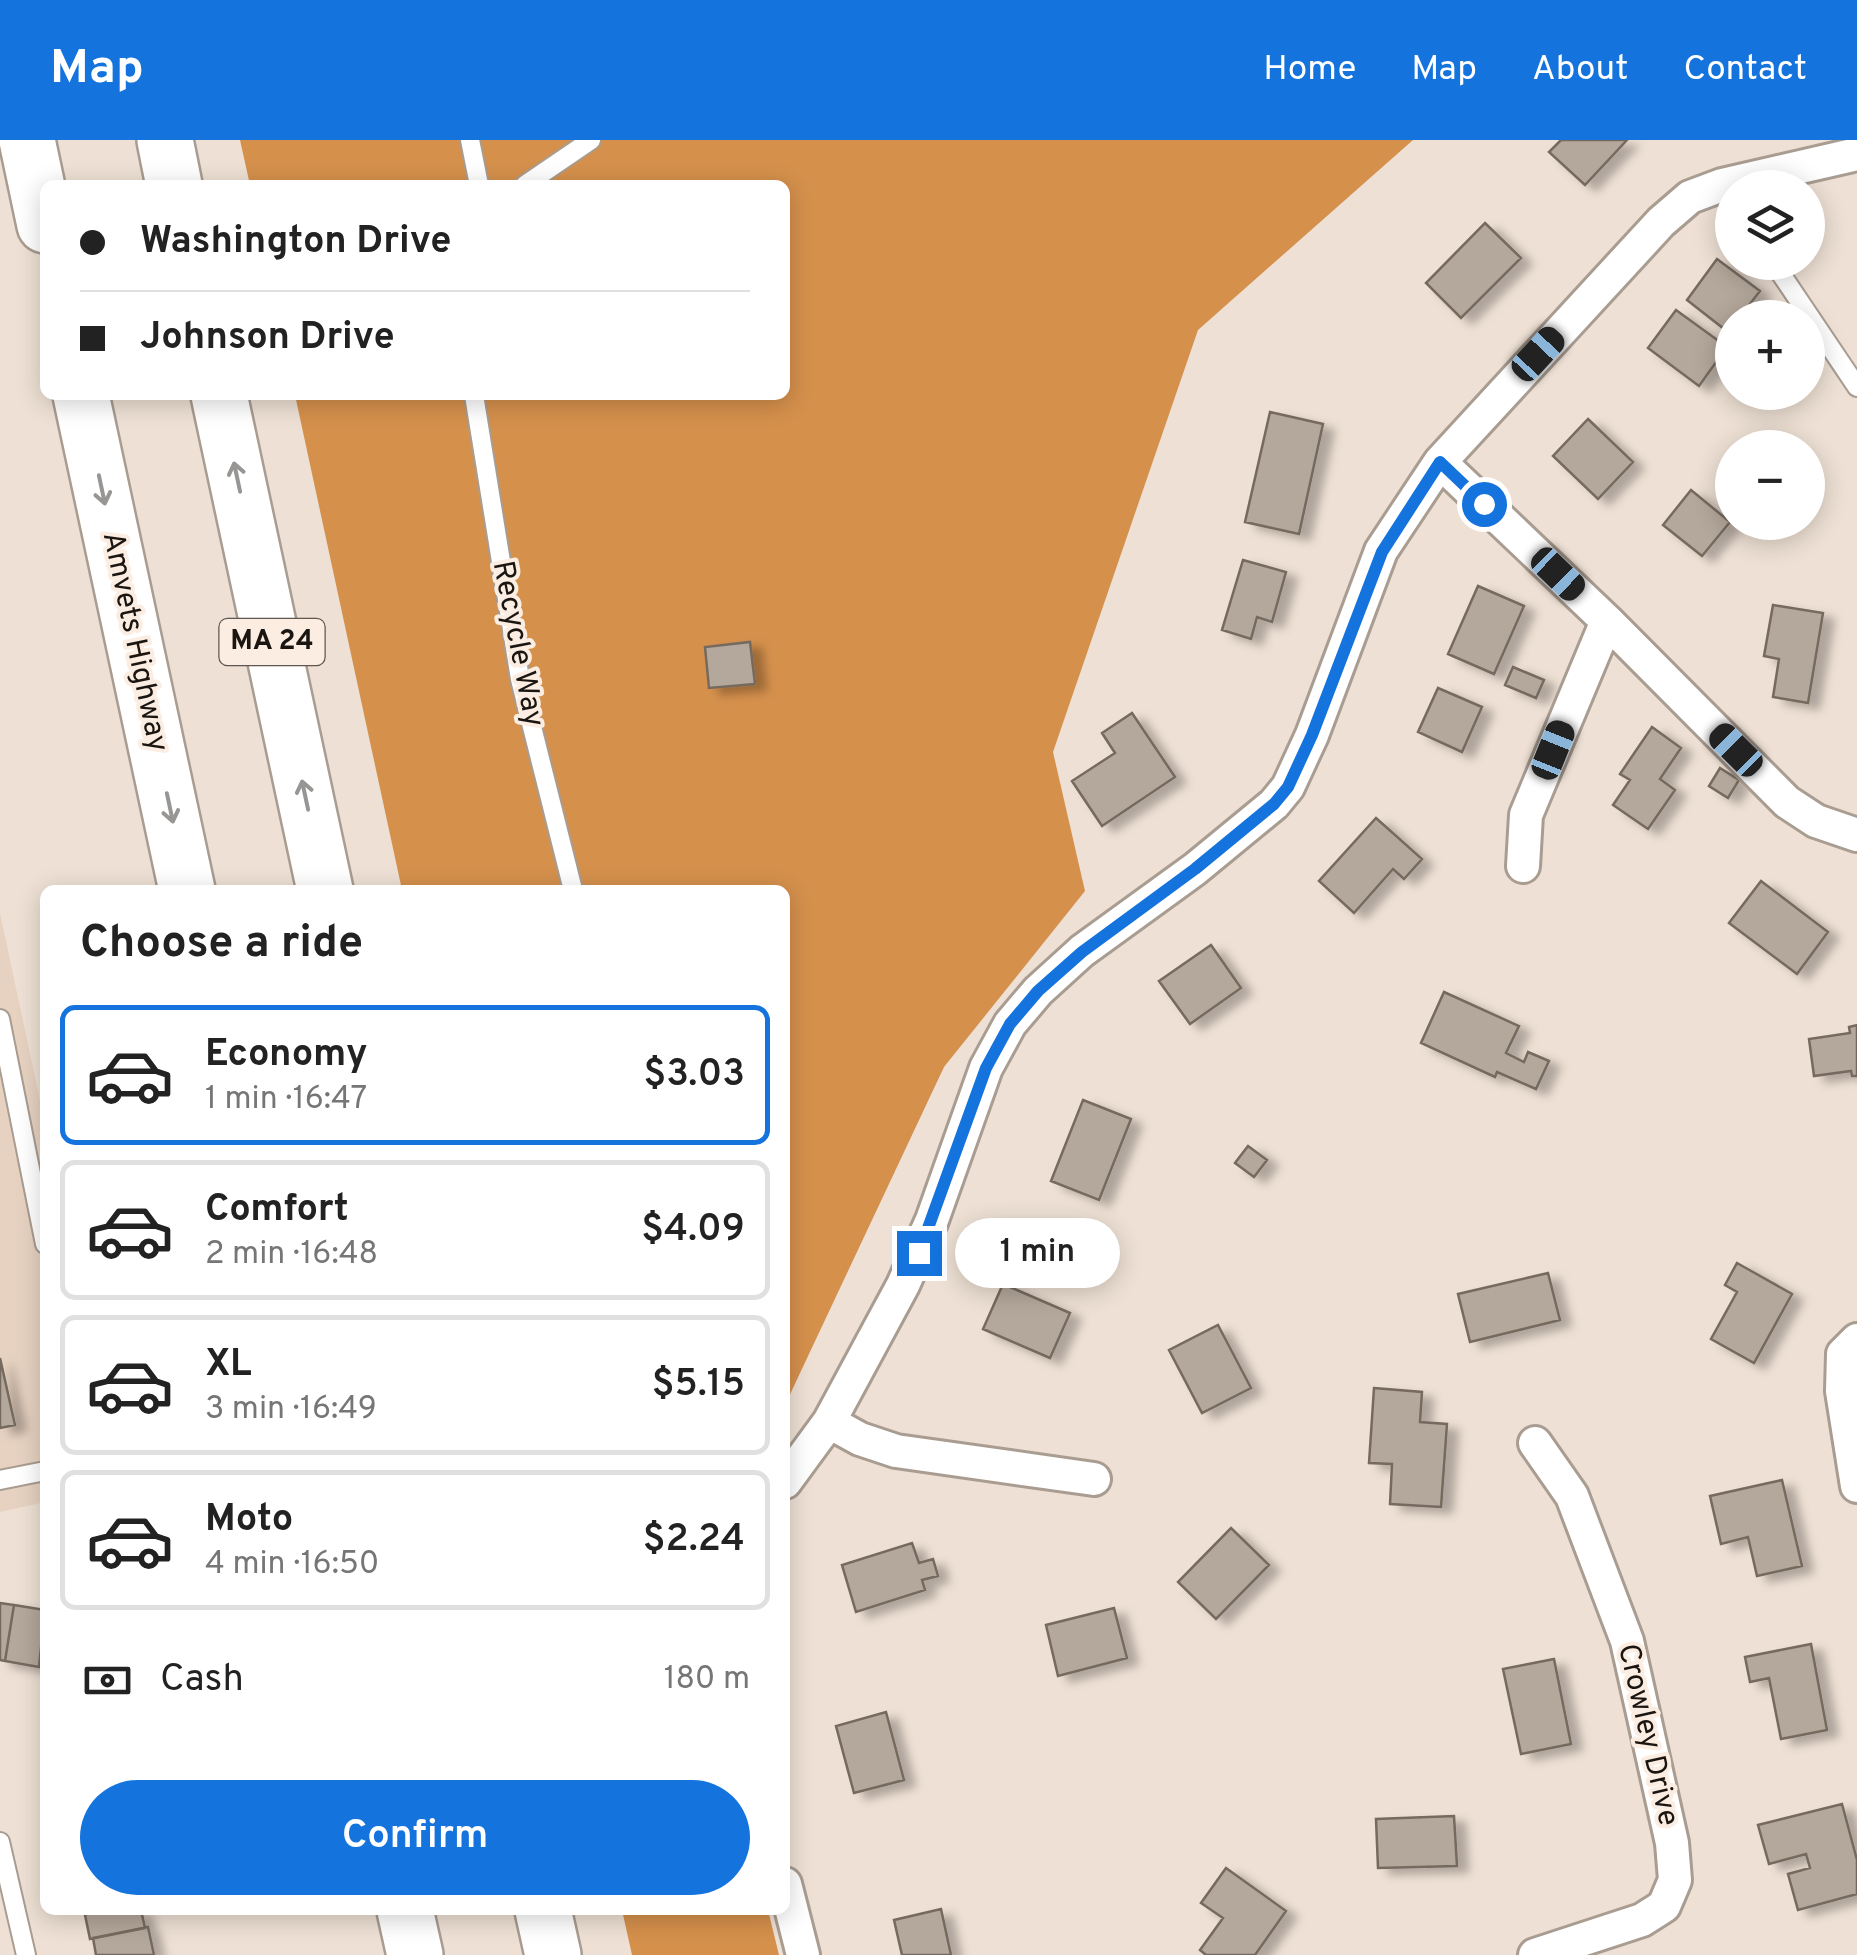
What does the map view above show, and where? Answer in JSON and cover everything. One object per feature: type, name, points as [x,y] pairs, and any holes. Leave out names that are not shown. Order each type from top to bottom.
[{"type":"highway","points":[[27,140],[40,201]]},
{"type":"highway","points":[[165,140],[173,180]]},
{"type":"highway","name":"Amvets Highway","points":[[83,400],[186,885]]},
{"type":"highway","name":"MA 24","points":[[220,400],[324,885]]},
{"type":"highway","points":[[406,1915],[415,1955]]},
{"type":"highway","points":[[545,1915],[553,1955]]},
{"type":"street","points":[[1802,170],[1857,154]]},
{"type":"street","points":[[790,1475],[829,1422],[919,1253],[986,1068],[1010,1024],[1038,991],[1082,952],[1195,869],[1274,804],[1288,787],[1312,735],[1382,552],[1440,462],[1661,222],[1690,197],[1715,194]]},
{"type":"street","points":[[1440,462],[1787,802],[1816,821],[1857,834]]},
{"type":"street","points":[[1523,866],[1526,815],[1606,621]]},
{"type":"street","points":[[1857,1340],[1843,1354],[1842,1391],[1857,1486]]},
{"type":"street","points":[[829,1422],[860,1439],[896,1451],[1094,1479]]},
{"type":"street","name":"Crowley Drive","points":[[1534,1955],[1642,1920],[1664,1906],[1676,1880],[1672,1843],[1627,1641],[1572,1496],[1535,1443]]},
{"type":"street","points":[[790,1904],[803,1955]]},
{"type":"lane","points":[[470,140],[478,180]]},
{"type":"lane","points":[[531,180],[591,140]]},
{"type":"lane","points":[[1785,280],[1857,387]]},
{"type":"lane","name":"Recycle Way","points":[[475,400],[520,678],[571,885]]},
{"type":"lane","points":[[0,1019],[40,1219]]},
{"type":"lane","points":[[0,1480],[40,1472]]},
{"type":"lane","points":[[0,1842],[26,1955]]},
{"type":"shaded area","points":[[240,140],[1413,140],[1198,330],[1053,752],[1085,891],[944,1067],[790,1394],[790,885],[401,885],[296,400],[790,400],[790,180],[249,180]]},
{"type":"shaded area","points":[[0,913],[40,1101],[40,1503],[0,1512]]},
{"type":"shaded area","points":[[623,1915],[769,1915],[779,1955],[632,1955]]},
{"type":"building","points":[[1561,140],[1627,140],[1585,185],[1549,152]]},
{"type":"building","points":[[1485,223],[1521,258],[1461,318],[1426,283]]},
{"type":"building","points":[[1715,262],[1715,280],[1745,280],[1760,291],[1753,300],[1715,300],[1715,322],[1687,300]]},
{"type":"building","points":[[1676,310],[1715,338],[1715,364],[1699,386],[1648,348]]},
{"type":"building","points":[[1270,412],[1323,424],[1299,534],[1245,522]]},
{"type":"building","points":[[1588,419],[1633,462],[1598,499],[1553,456]]},
{"type":"building","points":[[1691,490],[1715,510],[1715,540],[1702,556],[1663,525]]},
{"type":"building","points":[[1243,560],[1286,572],[1272,622],[1257,617],[1251,639],[1222,630]]},
{"type":"building","points":[[1478,586],[1524,606],[1494,674],[1448,654]]},
{"type":"building","points":[[1773,605],[1823,613],[1808,703],[1773,697],[1779,659],[1764,656]]},
{"type":"building","points":[[750,642],[755,684],[709,688],[705,647]]},
{"type":"building","points":[[1513,667],[1544,680],[1536,698],[1505,685]]},
{"type":"building","points":[[1438,688],[1482,707],[1462,752],[1418,732]]},
{"type":"building","points":[[1132,713],[1175,777],[1102,826],[1072,781],[1115,753],[1102,733]]},
{"type":"building","points":[[1652,727],[1681,748],[1660,779],[1675,790],[1648,829],[1613,805],[1630,780],[1620,774]]},
{"type":"building","points":[[1720,768],[1739,780],[1728,798],[1709,786]]},
{"type":"building","points":[[1376,818],[1422,859],[1404,879],[1393,869],[1354,913],[1319,881]]},
{"type":"building","points":[[1761,881],[1828,932],[1797,974],[1729,923]]},
{"type":"building","points":[[1211,945],[1241,988],[1190,1024],[1159,981]]},
{"type":"building","points":[[1444,992],[1519,1026],[1506,1053],[1524,1062],[1528,1052],[1549,1061],[1536,1089],[1497,1072],[1495,1077],[1421,1043]]},
{"type":"building","points":[[1857,1025],[1857,1076],[1852,1076],[1851,1071],[1814,1076],[1809,1039],[1850,1033],[1849,1027]]},
{"type":"building","points":[[1083,1100],[1131,1119],[1099,1200],[1051,1181]]},
{"type":"building","points":[[1248,1146],[1267,1160],[1254,1177],[1235,1163]]},
{"type":"building","points":[[1737,1263],[1792,1294],[1754,1363],[1711,1339],[1737,1292],[1725,1285]]},
{"type":"building","points":[[1548,1273],[1560,1320],[1470,1342],[1458,1294]]},
{"type":"building","points":[[1003,1284],[1070,1313],[1050,1358],[983,1329]]},
{"type":"building","points":[[1218,1325],[1251,1388],[1202,1413],[1169,1350]]},
{"type":"building","points":[[0,1358],[15,1425],[0,1428]]},
{"type":"building","points":[[1374,1388],[1422,1392],[1420,1422],[1447,1424],[1441,1507],[1390,1504],[1392,1464],[1369,1463]]},
{"type":"building","points":[[1782,1480],[1802,1566],[1757,1576],[1748,1537],[1721,1544],[1710,1496]]},
{"type":"building","points":[[1231,1528],[1269,1565],[1216,1619],[1178,1582]]},
{"type":"building","points":[[912,1543],[919,1563],[933,1559],[938,1576],[922,1580],[925,1590],[856,1612],[842,1565]]},
{"type":"building","points":[[0,1603],[14,1605],[5,1661],[0,1660]]},
{"type":"building","points":[[14,1605],[40,1609],[39,1667],[5,1661]]},
{"type":"building","points":[[1114,1608],[1127,1658],[1058,1676],[1046,1625]]},
{"type":"building","points":[[1811,1644],[1827,1730],[1781,1739],[1769,1678],[1750,1682],[1745,1657]]},
{"type":"building","points":[[1554,1659],[1571,1744],[1521,1754],[1503,1669]]},
{"type":"building","points":[[886,1712],[904,1780],[854,1793],[836,1726]]},
{"type":"building","points":[[1842,1804],[1857,1860],[1857,1894],[1798,1910],[1788,1874],[1810,1868],[1806,1854],[1769,1864],[1758,1825]]},
{"type":"building","points":[[1454,1816],[1457,1866],[1378,1868],[1376,1819]]},
{"type":"building","points":[[1226,1868],[1286,1911],[1255,1955],[1206,1955],[1200,1950],[1223,1918],[1201,1903]]},
{"type":"building","points":[[941,1909],[951,1955],[902,1955],[894,1920]]},
{"type":"building","points":[[85,1915],[142,1915],[145,1928],[90,1939]]},
{"type":"building","points":[[148,1927],[154,1955],[96,1955],[93,1938]]},
{"type":"route","points":[[919,1253],[986,1068],[1010,1024],[1038,991],[1082,952],[1195,869],[1274,804],[1288,787],[1382,552],[1440,462],[1484,504]]}]
